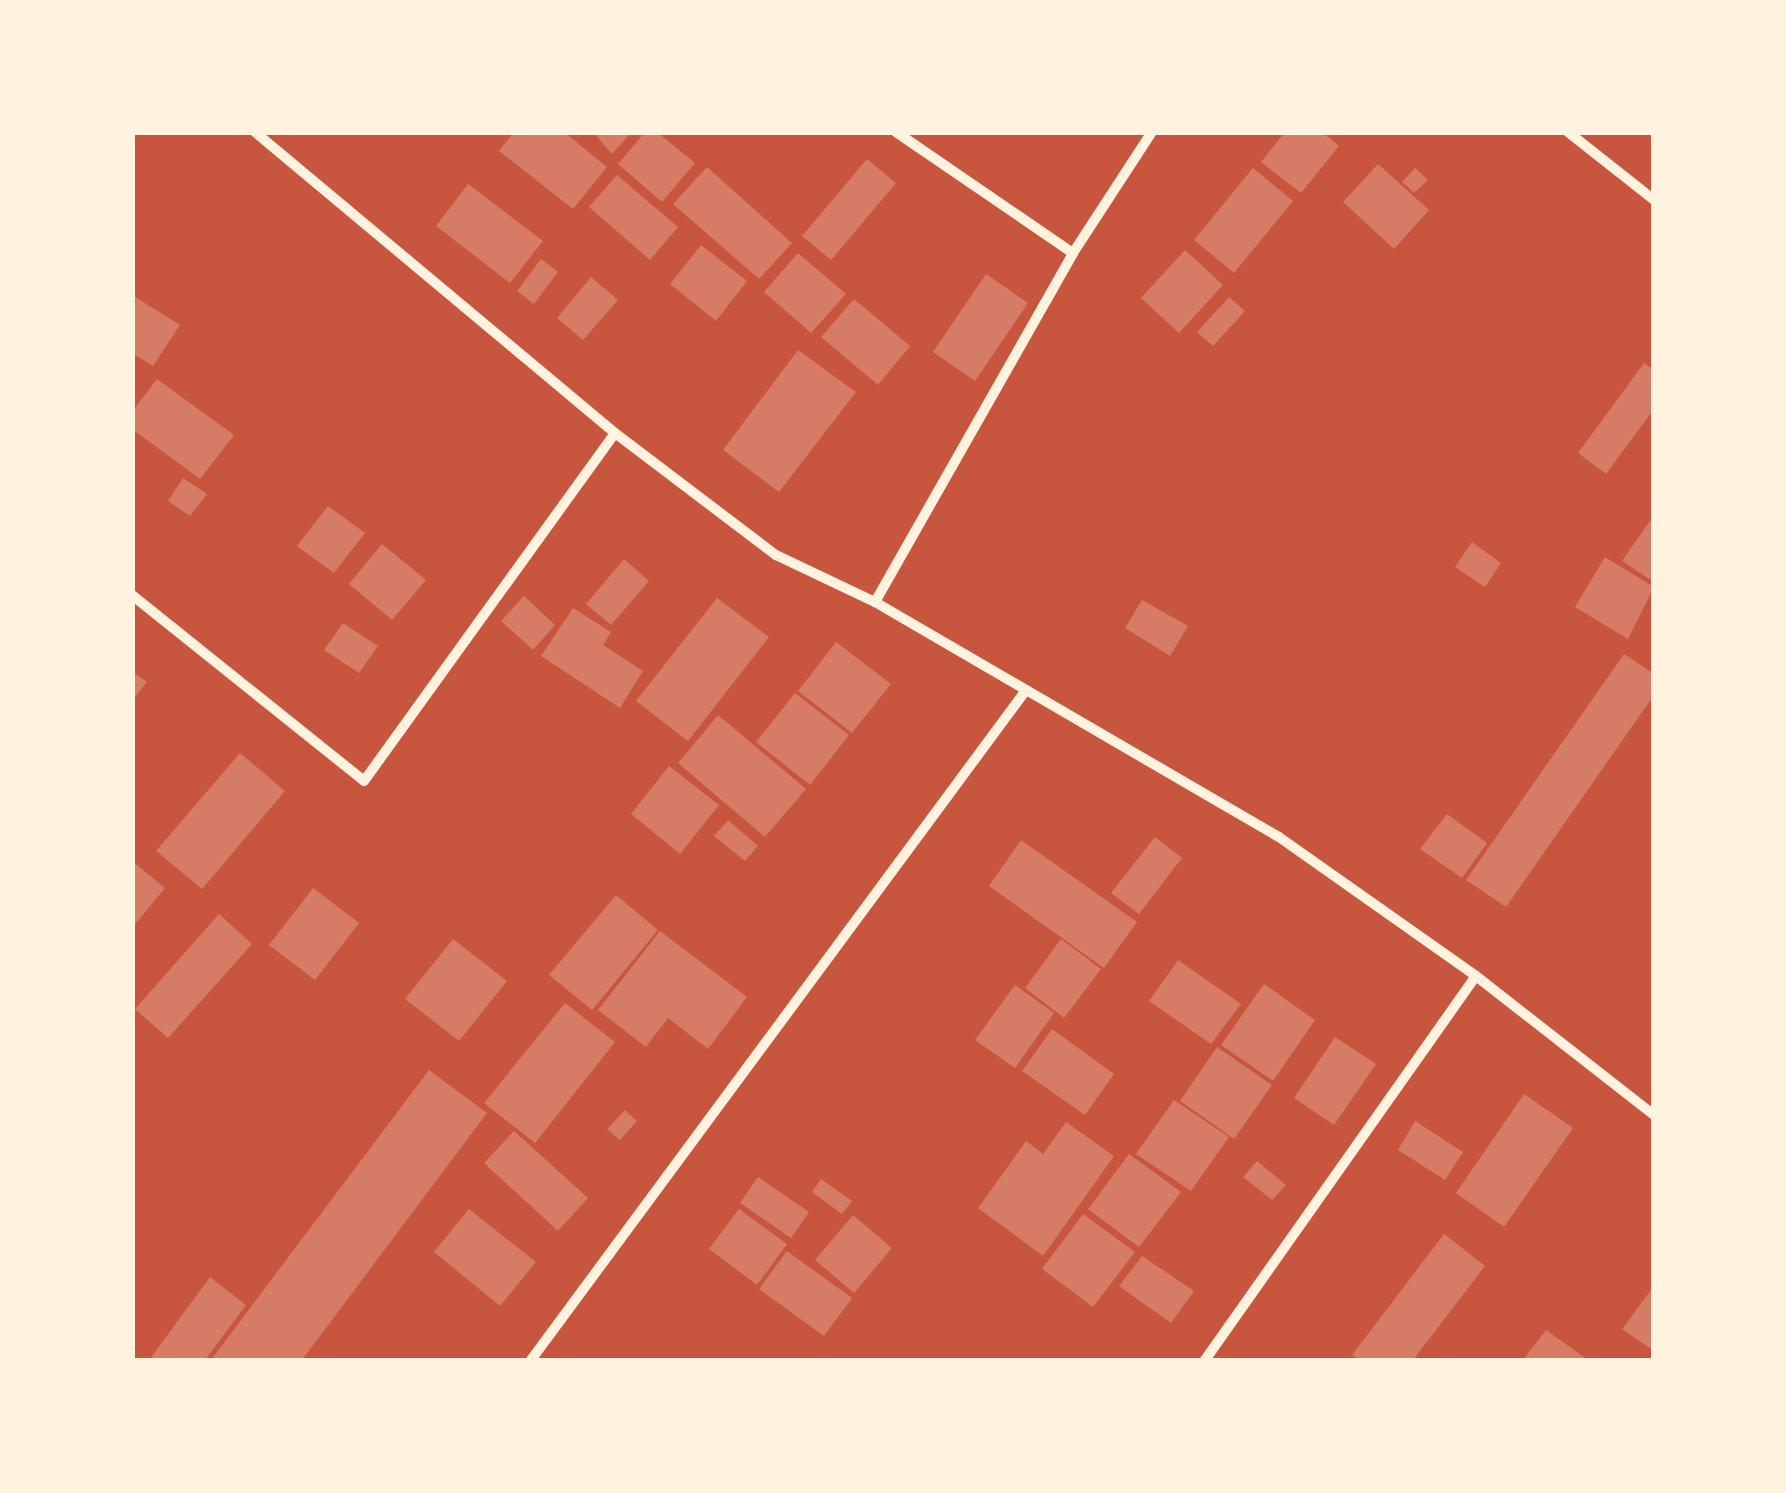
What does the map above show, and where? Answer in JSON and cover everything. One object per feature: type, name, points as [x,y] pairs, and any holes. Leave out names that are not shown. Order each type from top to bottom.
[{"type":"street","points":[[255,132],[614,433],[776,555],[875,602],[1279,837],[1476,976],[1654,1114]]},
{"type":"street","points":[[896,132],[1073,253]]},
{"type":"street","points":[[875,602],[1073,253],[1152,132]]},
{"type":"street","points":[[1568,132],[1654,200]]},
{"type":"street","points":[[132,595],[364,782],[614,433]]},
{"type":"street","points":[[531,1360],[1026,690]]},
{"type":"street","points":[[1205,1360],[1476,976]]},
{"type":"building","points":[[514,132],[564,132],[607,167],[573,209],[499,151]]},
{"type":"building","points":[[593,132],[632,132],[612,154]]},
{"type":"building","points":[[645,132],[657,132],[695,163],[662,202],[618,164]]},
{"type":"building","points":[[1285,132],[1322,132],[1339,146],[1301,193],[1261,162]]},
{"type":"building","points":[[867,159],[896,183],[831,260],[802,236]]},
{"type":"building","points":[[1378,164],[1429,210],[1394,249],[1343,202]]},
{"type":"building","points":[[707,167],[792,243],[759,279],[673,204]]},
{"type":"building","points":[[1253,168],[1293,201],[1234,273],[1194,240]]},
{"type":"building","points":[[1415,168],[1428,180],[1414,193],[1402,182]]},
{"type":"building","points":[[617,175],[678,227],[650,260],[589,207]]},
{"type":"building","points":[[468,184],[543,241],[510,283],[436,226]]},
{"type":"building","points":[[701,245],[747,281],[716,321],[670,284]]},
{"type":"building","points":[[1185,250],[1223,285],[1179,333],[1141,298]]},
{"type":"building","points":[[798,253],[846,294],[811,333],[764,292]]},
{"type":"building","points":[[541,259],[558,272],[534,304],[517,291]]},
{"type":"building","points":[[986,274],[1028,303],[975,381],[933,352]]},
{"type":"building","points":[[591,277],[618,300],[583,340],[557,318]]},
{"type":"building","points":[[132,295],[180,325],[153,366],[132,353]]},
{"type":"building","points":[[1229,297],[1245,311],[1213,346],[1197,332]]},
{"type":"building","points":[[854,299],[910,346],[878,385],[821,337]]},
{"type":"building","points":[[798,350],[856,392],[779,492],[723,450]]},
{"type":"building","points":[[1644,363],[1654,370],[1654,409],[1606,474],[1578,453]]},
{"type":"building","points":[[157,379],[234,435],[200,479],[132,429],[132,412]]},
{"type":"building","points":[[183,478],[207,494],[190,516],[168,501]]},
{"type":"building","points":[[328,506],[365,533],[334,573],[297,546]]},
{"type":"building","points":[[1654,515],[1654,582],[1622,561]]},
{"type":"building","points":[[1472,542],[1501,563],[1485,587],[1455,567]]},
{"type":"building","points":[[382,544],[426,580],[392,620],[349,584]]},
{"type":"building","points":[[1605,557],[1654,587],[1628,639],[1575,607]]},
{"type":"building","points":[[624,559],[649,581],[611,625],[586,604]]},
{"type":"building","points":[[524,596],[555,625],[533,650],[501,621]]},
{"type":"building","points":[[717,598],[769,637],[688,741],[636,701]]},
{"type":"building","points":[[1142,600],[1188,626],[1170,656],[1125,628]]},
{"type":"building","points":[[573,608],[611,632],[603,645],[643,671],[620,708],[541,656]]},
{"type":"building","points":[[343,623],[378,646],[359,673],[324,650]]},
{"type":"building","points":[[836,642],[891,684],[852,733],[798,691]]},
{"type":"building","points":[[1624,654],[1654,674],[1654,695],[1506,907],[1466,880]]},
{"type":"building","points":[[132,671],[147,682],[132,701]]},
{"type":"building","points":[[795,693],[849,735],[810,785],[756,742]]},
{"type":"building","points":[[718,715],[806,789],[765,837],[678,763]]},
{"type":"building","points":[[240,753],[285,791],[202,889],[156,851]]},
{"type":"building","points":[[669,766],[719,805],[680,854],[631,814]]},
{"type":"building","points":[[1447,814],[1487,843],[1462,878],[1420,849]]},
{"type":"building","points":[[728,820],[758,846],[745,861],[714,836]]},
{"type":"building","points":[[1155,837],[1182,858],[1139,914],[1111,893]]},
{"type":"building","points":[[1021,840],[1137,922],[1104,968],[989,886]]},
{"type":"building","points":[[132,861],[165,888],[132,928]]},
{"type":"building","points":[[313,888],[359,923],[315,980],[269,945]]},
{"type":"building","points":[[616,895],[658,930],[592,1010],[549,975]]},
{"type":"building","points":[[219,914],[252,944],[168,1038],[135,1009]]},
{"type":"building","points":[[660,931],[747,997],[708,1049],[668,1018],[646,1047],[598,1010]]},
{"type":"building","points":[[453,939],[507,981],[459,1041],[405,999]]},
{"type":"building","points":[[1061,939],[1101,969],[1064,1018],[1025,988]]},
{"type":"building","points":[[1178,960],[1241,1004],[1211,1044],[1149,1001]]},
{"type":"building","points":[[1264,984],[1315,1020],[1273,1081],[1221,1045]]},
{"type":"building","points":[[1015,985],[1054,1013],[1015,1068],[975,1040]]},
{"type":"building","points":[[565,1003],[615,1042],[535,1143],[484,1103]]},
{"type":"building","points":[[1052,1029],[1114,1074],[1085,1115],[1022,1071]]},
{"type":"building","points":[[1335,1037],[1376,1064],[1334,1125],[1294,1098]]},
{"type":"building","points":[[1217,1047],[1272,1085],[1234,1139],[1180,1101]]},
{"type":"building","points":[[429,1070],[487,1113],[302,1360],[211,1360]]},
{"type":"building","points":[[1524,1094],[1573,1128],[1504,1227],[1456,1193]]},
{"type":"building","points":[[1174,1100],[1229,1137],[1191,1191],[1136,1154]]},
{"type":"building","points":[[625,1110],[637,1121],[620,1140],[607,1129]]},
{"type":"building","points":[[1415,1121],[1463,1152],[1445,1180],[1398,1150]]},
{"type":"building","points":[[1066,1122],[1114,1156],[1043,1256],[978,1208],[1026,1141],[1043,1154]]},
{"type":"building","points":[[514,1131],[588,1198],[558,1231],[484,1163]]},
{"type":"building","points":[[1129,1154],[1181,1192],[1139,1247],[1088,1209]]},
{"type":"building","points":[[1257,1161],[1286,1185],[1272,1200],[1243,1177]]},
{"type":"building","points":[[758,1177],[809,1212],[791,1238],[740,1203]]},
{"type":"building","points":[[821,1179],[852,1201],[842,1214],[812,1192]]},
{"type":"building","points":[[469,1209],[536,1262],[500,1306],[434,1252]]},
{"type":"building","points":[[739,1209],[787,1244],[757,1285],[709,1249]]},
{"type":"building","points":[[1083,1214],[1135,1252],[1093,1307],[1042,1269]]},
{"type":"building","points":[[853,1215],[892,1248],[854,1293],[815,1260]]},
{"type":"building","points":[[1444,1234],[1485,1266],[1413,1360],[1359,1360],[1352,1355]]},
{"type":"building","points":[[787,1251],[852,1298],[824,1336],[759,1289]]},
{"type":"building","points":[[1142,1256],[1194,1291],[1171,1323],[1119,1286]]},
{"type":"building","points":[[210,1277],[246,1305],[205,1360],[149,1360]]},
{"type":"building","points":[[1654,1286],[1654,1351],[1622,1329]]},
{"type":"building","points":[[1546,1330],[1584,1357],[1523,1360]]}]
